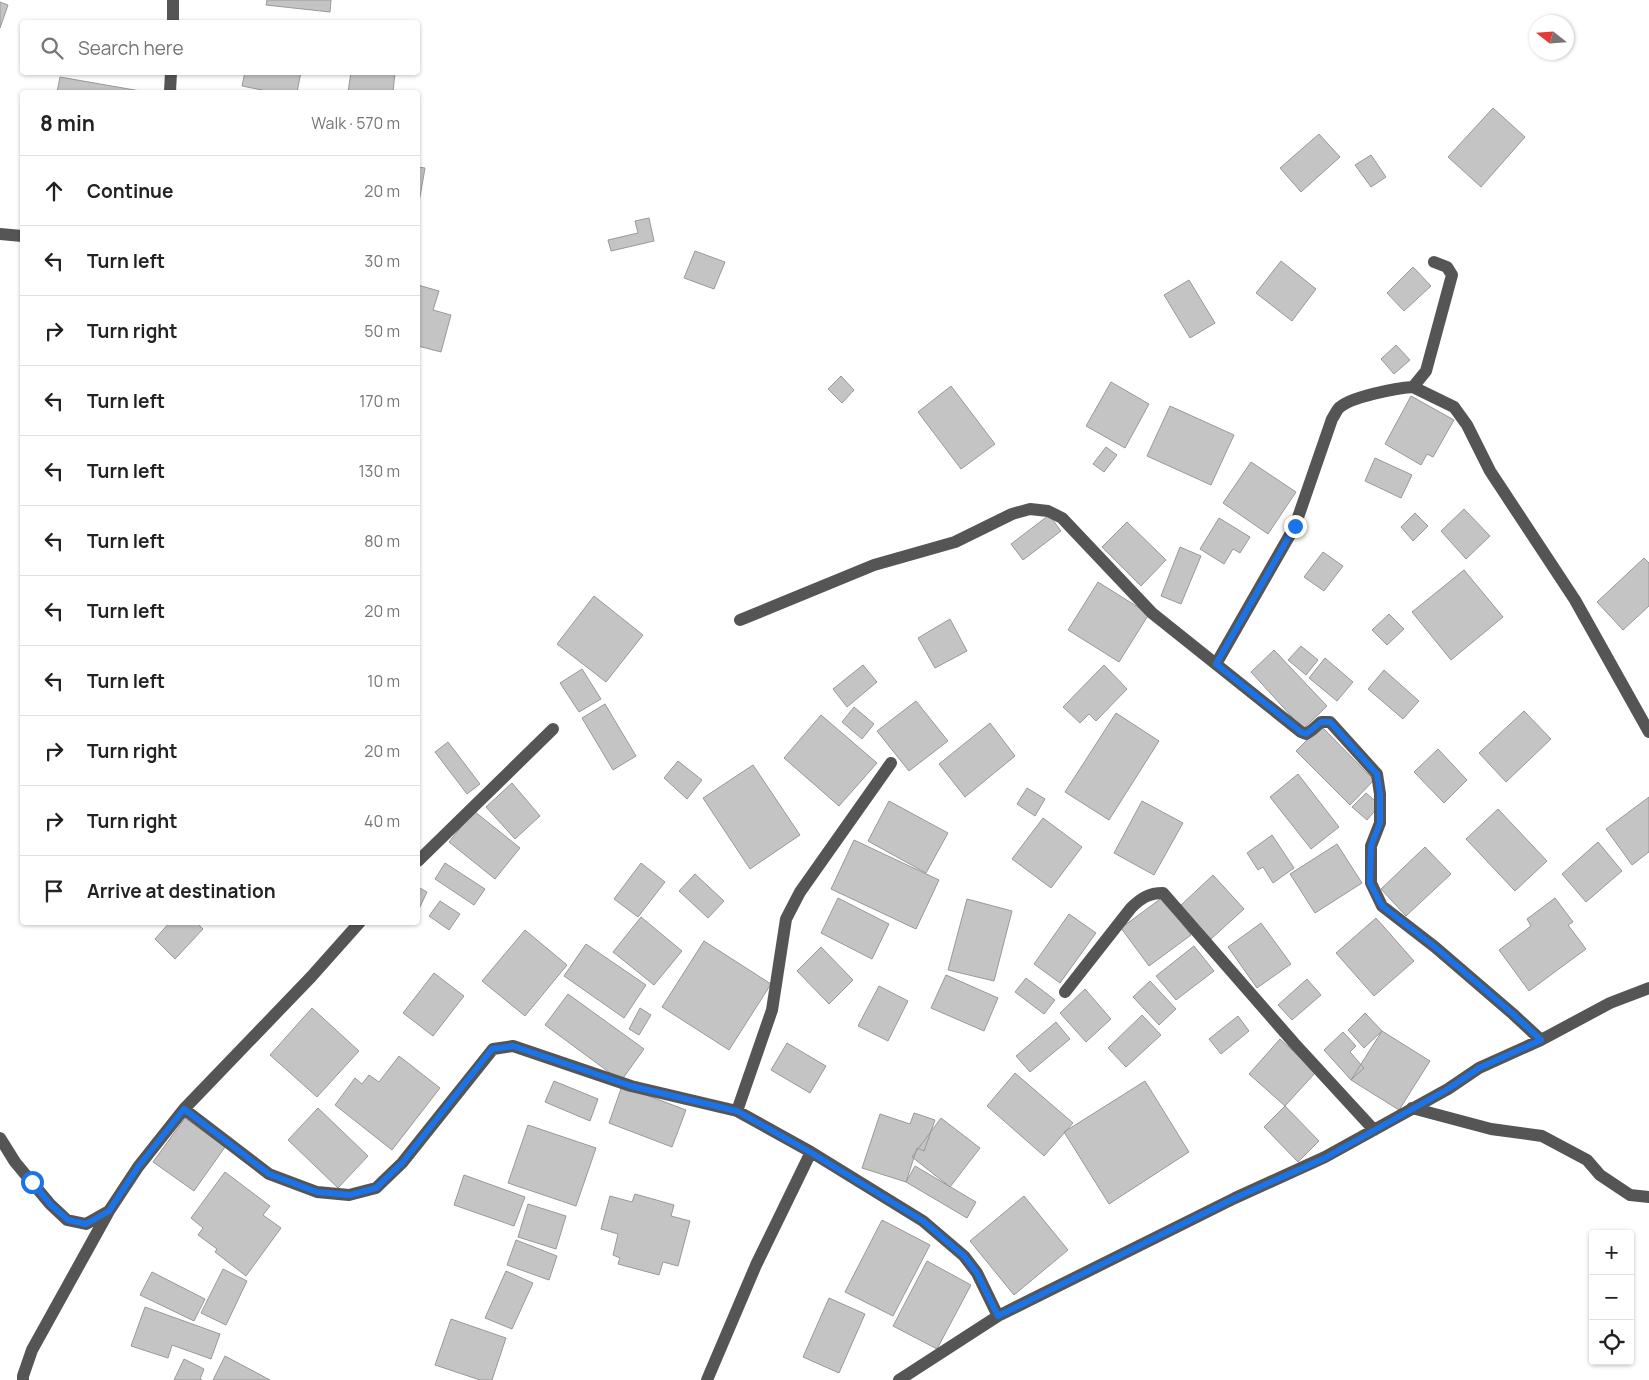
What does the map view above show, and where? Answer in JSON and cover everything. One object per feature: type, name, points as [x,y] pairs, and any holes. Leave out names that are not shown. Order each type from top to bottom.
[{"type":"street","points":[[173,0],[173,20]]},
{"type":"street","points":[[170,75],[170,90]]},
{"type":"street","points":[[0,234],[20,236]]},
{"type":"street","points":[[1413,387],[1426,371],[1452,276],[1447,267],[1434,262]]},
{"type":"street","points":[[1216,664],[1295,526],[1332,419],[1338,408],[1359,398],[1396,388],[1413,387],[1454,407],[1467,425],[1490,471],[1575,600],[1649,732]]},
{"type":"street","points":[[740,620],[874,565],[955,542],[1012,514],[1030,509],[1048,511],[1062,518],[1152,613],[1301,732],[1306,734],[1321,722],[1330,722],[1377,774],[1380,794],[1380,823],[1371,846],[1370,883],[1382,906],[1449,959],[1541,1040]]},
{"type":"street","points":[[420,859],[553,730]]},
{"type":"street","points":[[737,1111],[772,1010],[786,919],[800,892],[891,763]]},
{"type":"street","points":[[1064,992],[1131,908],[1139,900],[1151,893],[1163,893],[1294,1043],[1374,1130]]},
{"type":"street","points":[[23,1380],[32,1350],[109,1211],[138,1167],[184,1109],[357,925]]},
{"type":"street","points":[[899,1380],[998,1316],[1235,1198],[1325,1158],[1448,1089],[1479,1068],[1541,1040],[1610,1003],[1649,988]]},
{"type":"street","points":[[184,1109],[269,1174],[317,1192],[350,1195],[376,1188],[402,1163],[492,1049],[513,1046],[631,1086],[737,1111],[810,1152],[923,1221],[964,1256],[977,1273],[998,1316]]},
{"type":"street","points":[[1412,1108],[1491,1129],[1542,1136],[1587,1160],[1600,1174],[1630,1195],[1649,1197]]},
{"type":"street","points":[[0,1138],[15,1162],[50,1204],[68,1220],[86,1224],[109,1211]]},
{"type":"street","points":[[707,1380],[756,1265],[810,1152]]},
{"type":"building","points":[[267,0],[331,0],[330,12],[266,5]]},
{"type":"building","points":[[0,2],[8,5],[0,28]]},
{"type":"building","points":[[244,75],[300,75],[297,90],[262,90],[242,86]]},
{"type":"building","points":[[351,75],[395,75],[393,90],[348,90]]},
{"type":"building","points":[[60,77],[135,90],[57,90]]},
{"type":"building","points":[[1493,108],[1525,137],[1481,187],[1448,157]]},
{"type":"building","points":[[1319,134],[1340,157],[1301,192],[1280,168]]},
{"type":"building","points":[[1371,155],[1386,177],[1371,187],[1355,165]]},
{"type":"building","points":[[420,167],[425,168],[420,197]]},
{"type":"building","points":[[649,218],[654,241],[611,251],[608,240],[638,233],[635,221]]},
{"type":"building","points":[[695,251],[725,262],[714,289],[684,278]]},
{"type":"building","points":[[1281,261],[1316,289],[1292,321],[1256,293]]},
{"type":"building","points":[[1413,267],[1431,286],[1404,311],[1387,293]]},
{"type":"building","points":[[1189,280],[1215,323],[1190,338],[1164,295]]},
{"type":"building","points":[[420,286],[439,291],[433,310],[451,315],[441,352],[420,347]]},
{"type":"building","points":[[1396,345],[1410,360],[1394,374],[1381,359]]},
{"type":"building","points":[[841,376],[854,390],[842,403],[828,389]]},
{"type":"building","points":[[1111,382],[1149,404],[1125,448],[1086,426]]},
{"type":"building","points":[[951,386],[995,444],[961,469],[918,412]]},
{"type":"building","points":[[1411,396],[1454,420],[1433,457],[1427,454],[1421,465],[1385,444]]},
{"type":"building","points":[[1170,406],[1234,435],[1211,485],[1147,456]]},
{"type":"building","points":[[1106,447],[1117,455],[1104,472],[1093,464]]},
{"type":"building","points":[[1375,458],[1412,475],[1401,498],[1365,481]]},
{"type":"building","points":[[1251,462],[1296,492],[1268,534],[1223,503]]},
{"type":"building","points":[[1464,509],[1490,536],[1466,559],[1441,531]]},
{"type":"building","points":[[1415,513],[1428,526],[1413,541],[1401,527]]},
{"type":"building","points":[[1049,515],[1061,531],[1023,560],[1011,544]]},
{"type":"building","points":[[1219,518],[1250,537],[1240,553],[1233,549],[1224,564],[1200,549]]},
{"type":"building","points":[[1127,522],[1166,560],[1141,586],[1102,547]]},
{"type":"building","points":[[1180,547],[1201,556],[1181,604],[1161,596]]},
{"type":"building","points":[[1323,552],[1343,566],[1324,591],[1304,577]]},
{"type":"building","points":[[1644,558],[1649,563],[1649,606],[1623,630],[1597,602]]},
{"type":"building","points":[[1464,570],[1503,617],[1451,660],[1412,612]]},
{"type":"building","points":[[1098,582],[1149,614],[1119,662],[1068,630]]},
{"type":"building","points":[[594,596],[643,635],[606,682],[557,644]]},
{"type":"building","points":[[1389,614],[1404,629],[1387,645],[1372,630]]},
{"type":"building","points":[[950,619],[967,651],[935,668],[918,638]]},
{"type":"building","points":[[1301,646],[1318,660],[1306,675],[1288,660]]},
{"type":"building","points":[[1274,650],[1327,706],[1303,729],[1251,672]]},
{"type":"building","points":[[1325,658],[1353,682],[1337,701],[1309,678]]},
{"type":"building","points":[[863,665],[877,682],[847,707],[833,689]]},
{"type":"building","points":[[1104,665],[1127,689],[1096,721],[1089,714],[1080,723],[1063,707]]},
{"type":"building","points":[[582,669],[601,699],[579,712],[560,683]]},
{"type":"building","points":[[1384,670],[1419,701],[1403,719],[1368,689]]},
{"type":"building","points":[[916,701],[948,741],[909,771],[877,731]]},
{"type":"building","points":[[605,704],[636,756],[613,770],[582,718]]},
{"type":"building","points":[[854,707],[874,724],[862,739],[842,722]]},
{"type":"building","points":[[1524,711],[1551,739],[1506,782],[1479,753]]},
{"type":"building","points":[[1116,713],[1159,741],[1109,820],[1065,792]]},
{"type":"building","points":[[821,715],[877,763],[839,806],[784,758]]},
{"type":"building","points":[[990,723],[1015,756],[965,797],[939,764]]},
{"type":"building","points":[[1321,726],[1374,780],[1350,805],[1296,751]]},
{"type":"building","points":[[448,742],[480,784],[467,794],[435,752]]},
{"type":"building","points":[[1438,749],[1467,780],[1444,803],[1414,772]]},
{"type":"building","points":[[678,761],[702,780],[687,799],[664,778]]},
{"type":"building","points":[[753,765],[800,835],[750,869],[703,798]]},
{"type":"building","points":[[1298,774],[1339,827],[1311,849],[1270,797]]},
{"type":"building","points":[[512,783],[540,816],[515,839],[486,807]]},
{"type":"building","points":[[1027,788],[1045,799],[1035,816],[1017,804]]},
{"type":"building","points":[[1366,793],[1380,805],[1367,820],[1352,807]]},
{"type":"building","points":[[1649,797],[1649,852],[1632,865],[1606,829]]},
{"type":"building","points":[[889,801],[948,833],[926,873],[868,841]]},
{"type":"building","points":[[1142,801],[1183,823],[1154,875],[1114,853]]},
{"type":"building","points":[[1498,809],[1547,861],[1515,891],[1466,839]]},
{"type":"building","points":[[474,811],[520,848],[495,879],[449,842]]},
{"type":"building","points":[[1043,818],[1082,847],[1051,888],[1012,859]]},
{"type":"building","points":[[1272,835],[1294,868],[1273,883],[1263,867],[1258,870],[1247,853]]},
{"type":"building","points":[[854,840],[939,880],[916,929],[831,889]]},
{"type":"building","points":[[1598,842],[1622,871],[1586,902],[1562,874]]},
{"type":"building","points":[[1337,844],[1362,883],[1315,913],[1290,874]]},
{"type":"building","points":[[1425,847],[1451,874],[1406,916],[1381,889]]},
{"type":"building","points":[[445,863],[485,889],[474,905],[435,879]]},
{"type":"building","points":[[641,863],[665,882],[638,917],[614,899]]},
{"type":"building","points":[[695,874],[724,901],[708,918],[679,891]]},
{"type":"building","points":[[1213,875],[1244,909],[1211,939],[1180,906]]},
{"type":"building","points":[[420,888],[427,892],[420,907]]},
{"type":"building","points":[[1163,897],[1191,935],[1149,966],[1121,928]]},
{"type":"building","points":[[838,898],[889,924],[872,959],[821,933]]},
{"type":"building","points":[[1555,898],[1573,922],[1568,925],[1586,949],[1529,991],[1499,950],[1531,926],[1527,919]]},
{"type":"building","points":[[967,899],[1012,911],[994,981],[948,970]]},
{"type":"building","points":[[440,901],[460,914],[449,930],[429,916]]},
{"type":"building","points":[[1069,914],[1096,933],[1060,983],[1034,964]]},
{"type":"building","points":[[641,917],[682,951],[654,985],[613,952]]},
{"type":"building","points":[[1376,918],[1414,961],[1374,996],[1336,953]]},
{"type":"building","points":[[1261,923],[1291,964],[1257,988],[1228,947]]},
{"type":"building","points":[[167,925],[199,925],[203,929],[175,959],[155,939]]},
{"type":"building","points":[[525,930],[567,965],[525,1016],[482,981]]},
{"type":"building","points":[[704,941],[771,984],[729,1050],[662,1007]]},
{"type":"building","points":[[586,944],[646,985],[624,1018],[564,976]]},
{"type":"building","points":[[1194,946],[1214,971],[1176,1000],[1156,976]]},
{"type":"building","points":[[821,947],[853,980],[829,1004],[797,971]]},
{"type":"building","points":[[434,973],[464,996],[433,1036],[403,1013]]},
{"type":"building","points":[[946,975],[998,998],[984,1031],[931,1008]]},
{"type":"building","points":[[1026,978],[1055,1000],[1044,1014],[1015,992]]},
{"type":"building","points":[[1307,979],[1321,995],[1292,1020],[1278,1005]]},
{"type":"building","points":[[1150,981],[1176,1009],[1159,1025],[1133,997]]},
{"type":"building","points":[[879,986],[908,1001],[888,1041],[858,1026]]},
{"type":"building","points":[[1085,989],[1111,1019],[1086,1042],[1060,1013]]},
{"type":"building","points":[[568,994],[644,1049],[621,1081],[545,1025]]},
{"type":"building","points":[[312,1008],[359,1051],[317,1097],[270,1055]]},
{"type":"building","points":[[640,1008],[651,1015],[639,1035],[629,1029]]},
{"type":"building","points":[[1365,1013],[1382,1031],[1364,1048],[1348,1030]]},
{"type":"building","points":[[1142,1015],[1161,1035],[1126,1067],[1108,1048]]},
{"type":"building","points":[[1238,1016],[1249,1031],[1221,1054],[1209,1039]]},
{"type":"building","points":[[1056,1022],[1070,1039],[1030,1072],[1016,1056]]},
{"type":"building","points":[[1382,1031],[1430,1061],[1399,1110],[1351,1080]]},
{"type":"building","points":[[1343,1032],[1356,1046],[1350,1052],[1364,1068],[1351,1080],[1324,1050]]},
{"type":"building","points":[[1280,1039],[1316,1072],[1285,1106],[1249,1074]]},
{"type":"building","points":[[787,1043],[826,1066],[810,1093],[771,1070]]},
{"type":"building","points":[[399,1056],[440,1088],[392,1150],[335,1105],[355,1078],[362,1084],[369,1075],[379,1082]]},
{"type":"building","points":[[1015,1073],[1073,1123],[1044,1156],[987,1106]]},
{"type":"building","points":[[554,1081],[598,1099],[590,1121],[545,1102]]},
{"type":"building","points":[[1145,1081],[1189,1152],[1109,1204],[1064,1132]]},
{"type":"building","points":[[622,1086],[686,1110],[672,1147],[609,1123]]},
{"type":"building","points":[[1285,1106],[1319,1141],[1298,1162],[1264,1127]]},
{"type":"building","points":[[318,1108],[368,1156],[338,1188],[288,1140]]},
{"type":"building","points":[[914,1113],[935,1120],[924,1151],[917,1148],[906,1182],[862,1168],[880,1114],[910,1124]]},
{"type":"building","points":[[185,1118],[225,1147],[194,1191],[153,1162]]},
{"type":"building","points":[[941,1118],[980,1148],[950,1187],[912,1157]]},
{"type":"building","points":[[528,1125],[596,1148],[576,1206],[508,1183]]},
{"type":"building","points":[[915,1166],[976,1202],[967,1218],[906,1182]]},
{"type":"building","points":[[225,1172],[270,1206],[263,1215],[281,1228],[246,1276],[215,1252],[217,1249],[198,1235],[203,1228],[191,1218]]},
{"type":"building","points":[[464,1175],[525,1197],[514,1226],[454,1205]]},
{"type":"building","points":[[635,1194],[674,1205],[671,1216],[690,1221],[678,1266],[663,1262],[659,1275],[618,1264],[620,1258],[613,1255],[618,1234],[601,1229],[610,1196],[632,1202]]},
{"type":"building","points":[[1024,1196],[1068,1250],[1014,1295],[970,1241]]},
{"type":"building","points":[[528,1204],[566,1216],[556,1249],[518,1237]]},
{"type":"building","points":[[882,1220],[930,1245],[893,1316],[845,1292]]},
{"type":"building","points":[[516,1240],[557,1256],[549,1280],[507,1265]]},
{"type":"building","points":[[927,1261],[971,1285],[937,1349],[893,1326]]},
{"type":"building","points":[[223,1269],[247,1281],[226,1325],[201,1313]]},
{"type":"building","points":[[506,1271],[533,1283],[512,1329],[485,1318]]},
{"type":"building","points":[[152,1272],[205,1299],[194,1321],[140,1295]]},
{"type":"building","points":[[829,1298],[865,1314],[839,1373],[803,1357]]},
{"type":"building","points":[[145,1307],[220,1334],[211,1359],[172,1345],[168,1358],[131,1346]]},
{"type":"building","points":[[451,1319],[506,1338],[492,1380],[480,1380],[435,1365]]},
{"type":"building","points":[[225,1356],[270,1380],[213,1380]]},
{"type":"building","points":[[184,1359],[204,1369],[200,1379],[202,1380],[174,1380]]},
{"type":"route","points":[[32,1182],[50,1204],[68,1220],[86,1224],[109,1211],[138,1167],[184,1109],[269,1174],[317,1192],[350,1195],[376,1188],[402,1163],[492,1049],[513,1046],[631,1086],[737,1111],[810,1152],[923,1221],[964,1256],[977,1273],[998,1316],[1235,1198],[1325,1158],[1448,1089],[1479,1068],[1541,1040],[1435,947],[1382,906],[1370,883],[1371,846],[1380,823],[1380,794],[1377,774],[1330,722],[1321,722],[1306,734],[1301,732],[1216,664],[1295,526]]}]
